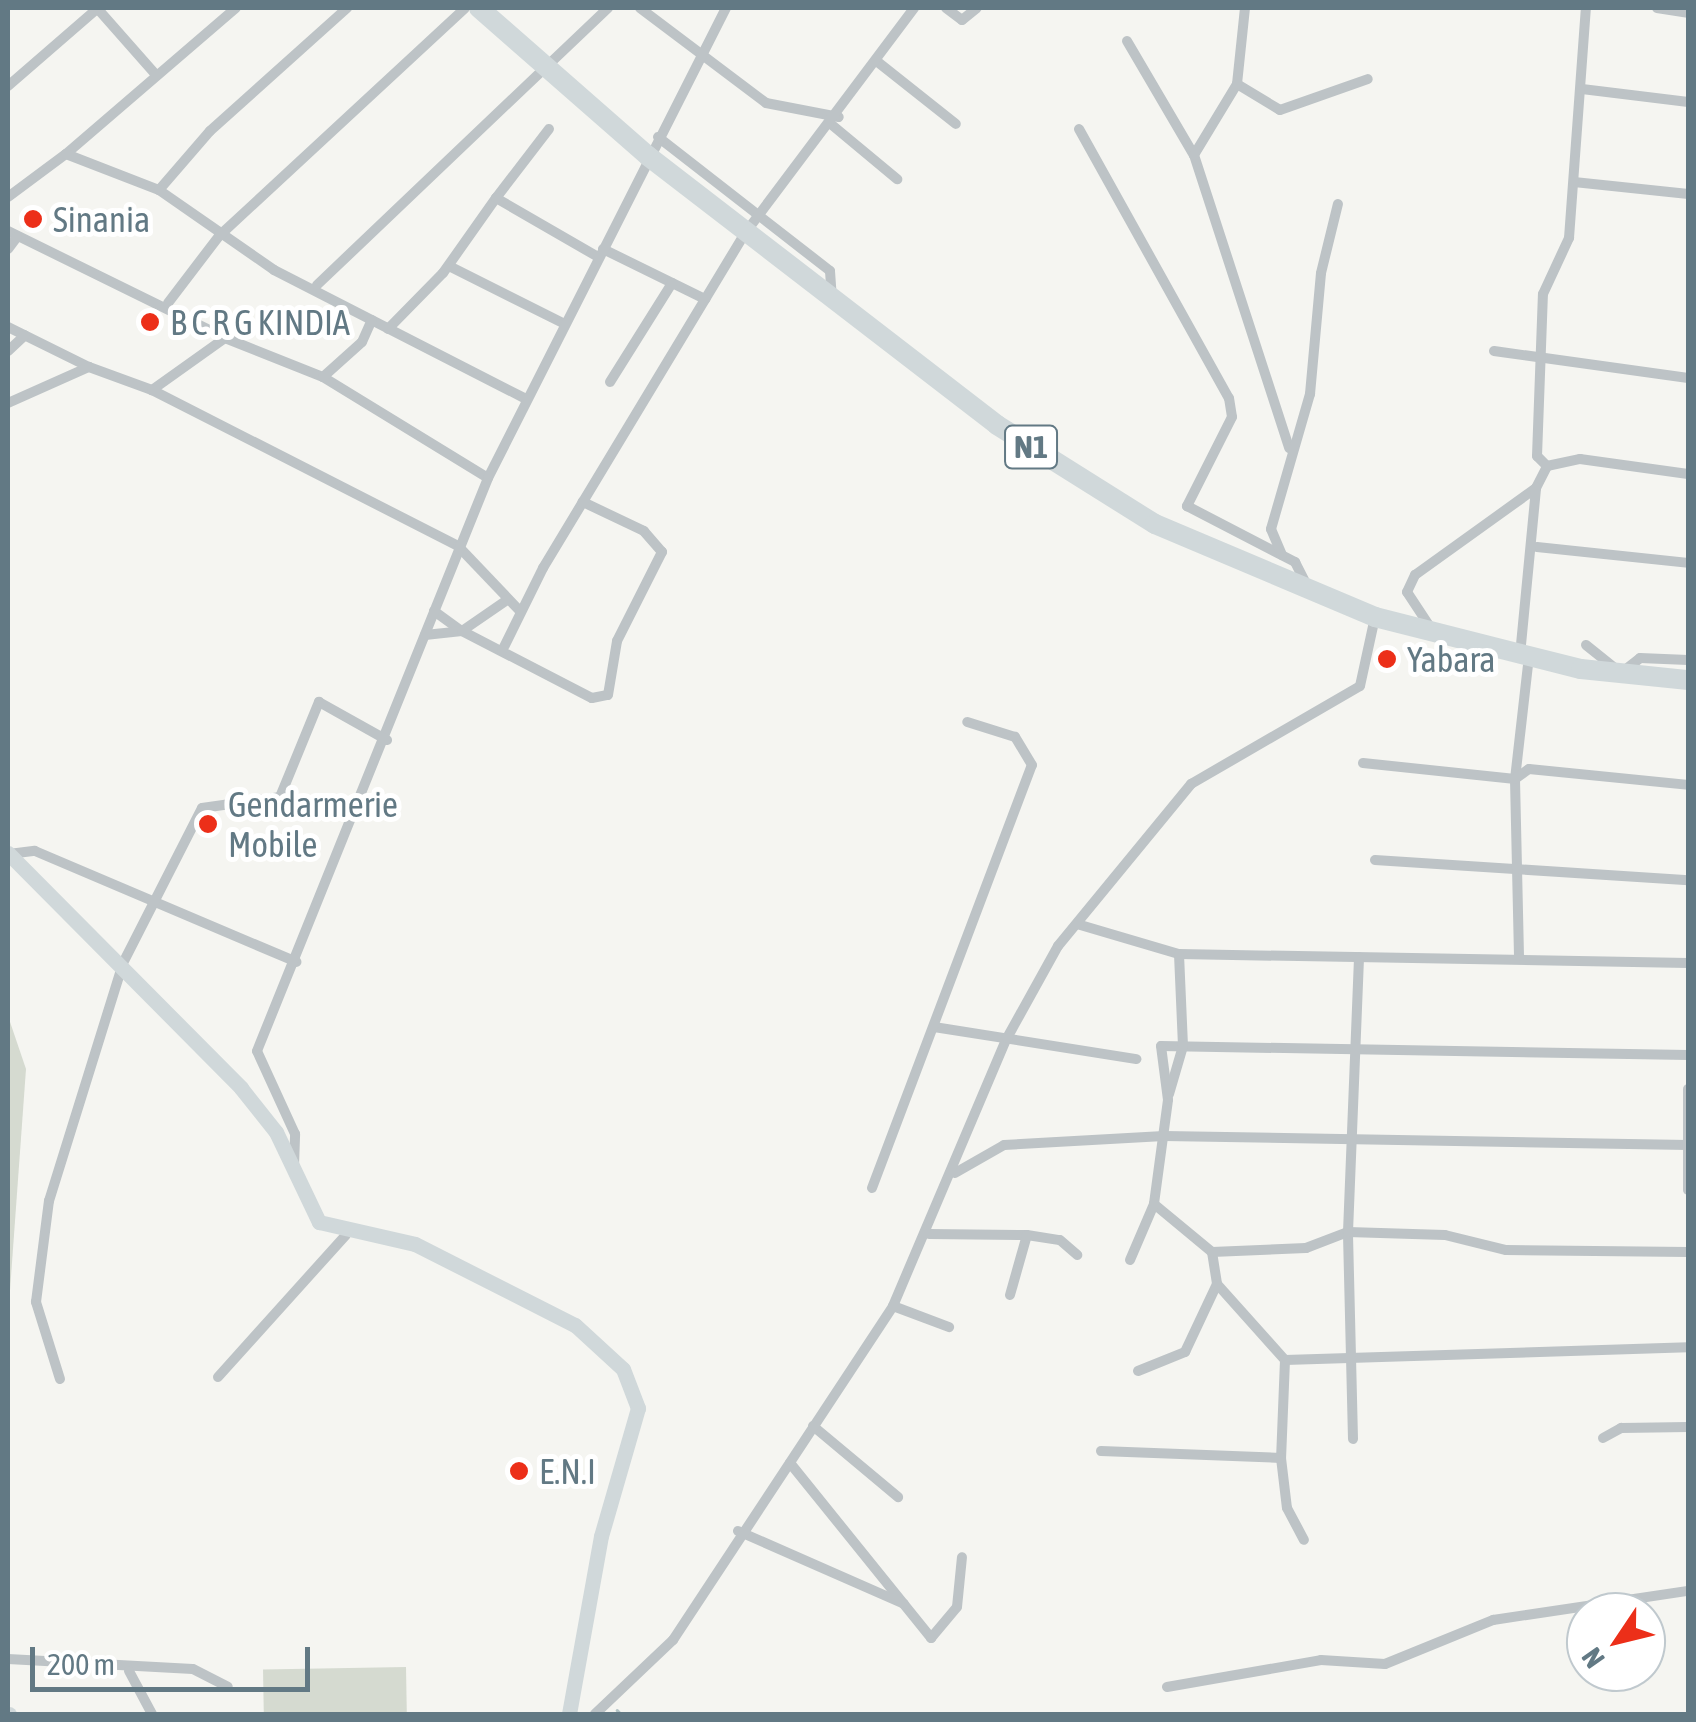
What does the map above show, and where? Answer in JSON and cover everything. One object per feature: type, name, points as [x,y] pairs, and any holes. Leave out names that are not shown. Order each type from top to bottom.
[{"type":"highway","name":"N1","points":[[479,8],[542,64],[751,225],[832,299],[1077,476],[1155,524],[1310,595],[1375,617],[1524,656],[1688,680]]},
{"type":"street","points":[[8,86],[97,8],[156,75]]},
{"type":"street","points":[[8,197],[66,154],[236,8]]},
{"type":"street","points":[[160,190],[210,130],[347,8]]},
{"type":"street","points":[[168,303],[219,236],[465,8]]},
{"type":"street","points":[[317,285],[542,64],[608,8]]},
{"type":"street","points":[[640,8],[695,56],[766,103],[836,121],[897,179]]},
{"type":"street","points":[[569,1714],[601,1536],[638,1408],[634,1390],[606,1349],[574,1326],[415,1244],[346,1235],[306,1209],[294,1166],[295,1134],[257,1051],[387,740],[458,546],[488,478],[695,56],[726,8]]},
{"type":"street","points":[[502,652],[520,611],[583,502],[751,225],[836,121],[914,8]]},
{"type":"street","points":[[946,8],[962,20],[977,8]]},
{"type":"street","points":[[1194,155],[1237,84],[1246,8]]},
{"type":"street","points":[[1547,466],[1537,456],[1545,358],[1543,294],[1569,238],[1586,8]]},
{"type":"street","points":[[1656,8],[1688,13]]},
{"type":"street","points":[[1128,41],[1194,155],[1289,448]]},
{"type":"street","points":[[879,63],[956,124]]},
{"type":"street","points":[[1237,84],[1280,110],[1368,78]]},
{"type":"street","points":[[1582,89],[1688,102]]},
{"type":"street","points":[[1079,128],[1229,398],[1232,417],[1187,506],[1267,542],[1306,571],[1310,595]]},
{"type":"street","points":[[388,328],[449,266],[550,129]]},
{"type":"street","points":[[66,154],[160,190],[219,236],[524,398]]},
{"type":"street","points":[[1574,182],[1688,194]]},
{"type":"street","points":[[496,198],[600,253],[705,300]]},
{"type":"street","points":[[1267,542],[1289,448],[1310,394],[1320,273],[1338,204]]},
{"type":"street","points":[[8,250],[12,234],[168,303],[225,338],[323,376],[488,478]]},
{"type":"street","points":[[449,266],[563,322]]},
{"type":"street","points":[[610,382],[672,283]]},
{"type":"street","points":[[323,376],[362,342],[372,320]]},
{"type":"street","points":[[8,327],[89,367],[152,390],[458,546],[520,611]]},
{"type":"street","points":[[8,351],[24,335]]},
{"type":"street","points":[[152,390],[225,338]]},
{"type":"street","points":[[1494,351],[1688,378]]},
{"type":"street","points":[[8,403],[89,367]]},
{"type":"street","points":[[1537,456],[1688,474]]},
{"type":"street","points":[[1518,956],[1516,779],[1536,547],[1536,488],[1547,466],[1559,459]]},
{"type":"street","points":[[1434,634],[1407,592],[1415,576],[1536,488]]},
{"type":"street","points":[[434,612],[462,631],[592,698],[608,695],[616,641],[662,552],[644,531],[583,502]]},
{"type":"street","points":[[1536,547],[1688,563]]},
{"type":"street","points":[[425,635],[462,631],[507,600]]},
{"type":"street","points":[[595,1714],[673,1640],[738,1532],[790,1463],[892,1306],[929,1234],[1007,1038],[1076,924],[1191,784],[1360,686],[1375,617]]},
{"type":"street","points":[[1586,644],[1621,673],[1640,658],[1688,660]]},
{"type":"street","points":[[60,1379],[36,1302],[49,1201],[123,963],[202,808],[280,797],[319,702],[387,740]]},
{"type":"street","points":[[872,1188],[1032,765],[1015,736],[966,722]]},
{"type":"street","points":[[1363,762],[1516,779],[1529,769],[1688,785]]},
{"type":"street","points":[[8,853],[35,850],[152,906],[296,962]]},
{"type":"street","points":[[8,853],[123,963],[241,1088],[294,1166]]},
{"type":"street","points":[[1375,860],[1688,880]]},
{"type":"street","points":[[1076,924],[1179,954],[1518,956],[1688,963]]},
{"type":"street","points":[[1130,1260],[1154,1204],[1168,1100],[1183,1046],[1179,954]]},
{"type":"street","points":[[1353,1439],[1348,1232],[1358,1048],[1358,956]]},
{"type":"street","points":[[934,1028],[1136,1059]]},
{"type":"street","points":[[1168,1100],[1162,1046],[1688,1056]]},
{"type":"street","points":[[1688,1089],[1688,1190]]},
{"type":"street","points":[[954,1173],[1004,1146],[1164,1136],[1686,1145]]},
{"type":"street","points":[[1154,1204],[1212,1252],[1217,1284],[1285,1360],[1281,1458],[1288,1508],[1304,1540]]},
{"type":"street","points":[[1212,1252],[1306,1248],[1348,1232],[1446,1235],[1506,1250],[1688,1252]]},
{"type":"street","points":[[929,1234],[1026,1235],[1060,1240],[1077,1255]]},
{"type":"street","points":[[218,1377],[346,1235]]},
{"type":"street","points":[[1010,1295],[1026,1235]]},
{"type":"street","points":[[1138,1371],[1186,1352],[1217,1284]]},
{"type":"street","points":[[892,1306],[949,1327]]},
{"type":"street","points":[[1285,1360],[1688,1348]]},
{"type":"street","points":[[814,1426],[898,1497]]},
{"type":"street","points":[[1603,1438],[1621,1428],[1688,1427]]},
{"type":"street","points":[[1102,1451],[1281,1458]]},
{"type":"street","points":[[790,1463],[904,1604],[937,1638],[956,1607],[962,1557]]},
{"type":"street","points":[[738,1532],[904,1604]]},
{"type":"street","points":[[1167,1687],[1320,1660],[1385,1664],[1493,1620],[1688,1591]]},
{"type":"street","points":[[8,1659],[129,1671],[193,1669],[228,1687]]},
{"type":"street","points":[[129,1671],[152,1714]]},
{"type":"shaded area","points":[[8,1016],[26,1069],[8,1318]]},
{"type":"shaded area","points":[[406,1667],[407,1714],[264,1714],[263,1669]]},
{"type":"waterway","points":[[617,1710],[621,1714]]},
{"type":"place","name":"Sinania","points":[[33,219]]},
{"type":"place","name":"B C R G KINDIA","points":[[150,322]]},
{"type":"place","name":"Yabara","points":[[1387,659]]},
{"type":"place","name":"Gendarmerie Mobile","points":[[208,824]]},
{"type":"place","name":"E.N.I","points":[[519,1471]]}]
